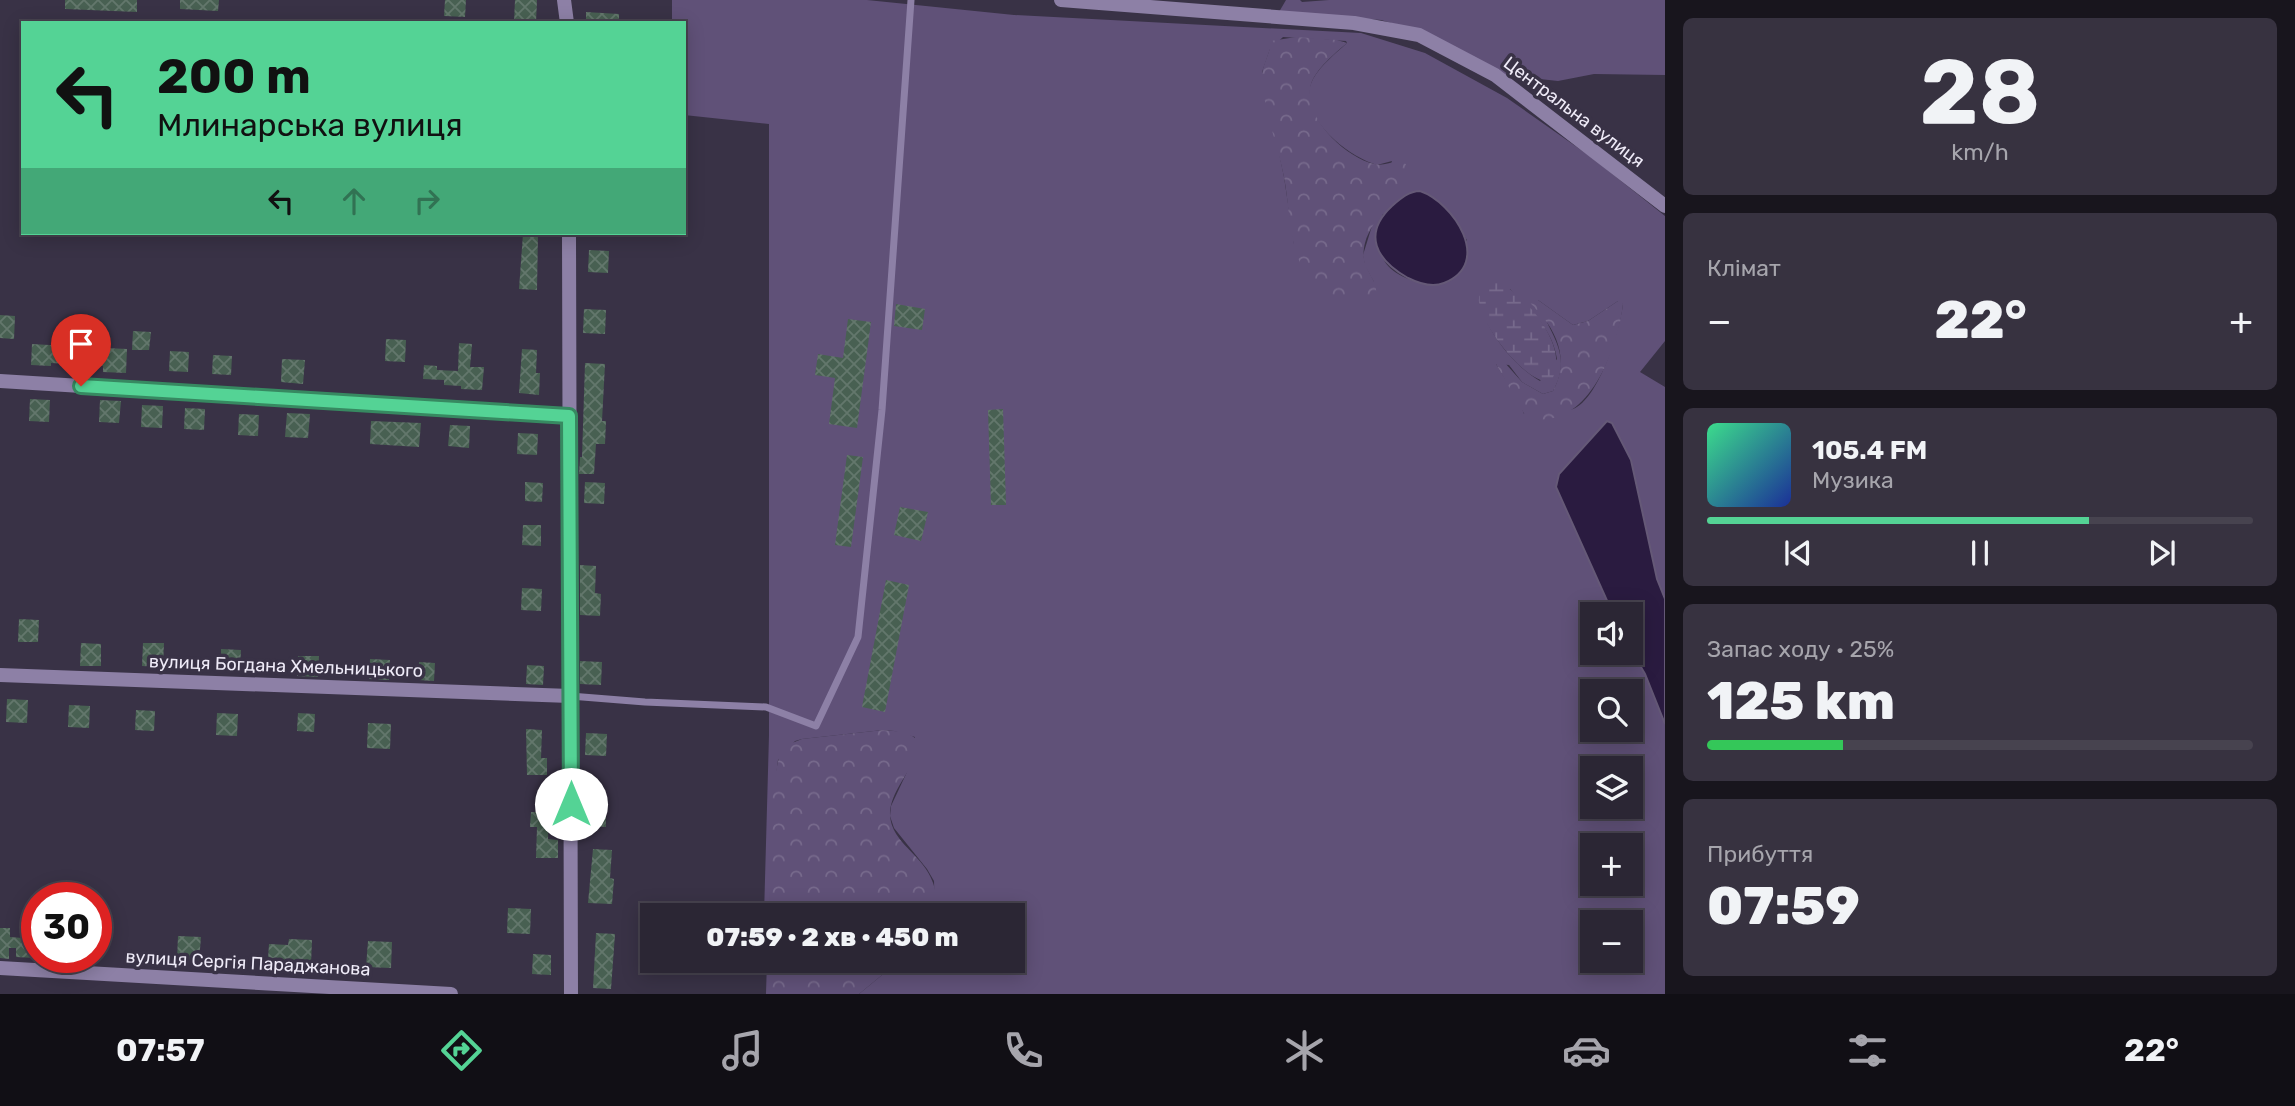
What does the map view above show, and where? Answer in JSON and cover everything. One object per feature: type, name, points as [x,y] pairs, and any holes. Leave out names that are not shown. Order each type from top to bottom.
[{"type":"street","points":[[564,0],[567,21]]},
{"type":"street","name":"Центральна вулиця","points":[[1061,0],[1120,2],[1354,23],[1419,35],[1495,75],[1665,206]]},
{"type":"street","points":[[569,235],[572,994]]},
{"type":"street","points":[[0,381],[569,416]]},
{"type":"street","name":"вулиця Богдана Хмельницького","points":[[0,675],[570,696]]},
{"type":"street","name":"вулиця Сергія Параджанова","points":[[0,968],[451,994]]},
{"type":"lane","points":[[570,696],[766,707],[816,726],[858,637],[882,410],[911,0]]},
{"type":"green space","points":[[672,0],[867,0],[1014,15],[1361,33],[1425,53],[1507,98],[1591,157],[1665,216],[1665,341],[1640,372],[1665,387],[1665,599],[1657,579],[1631,460],[1612,423],[1557,490],[1608,602],[1580,602],[1580,665],[1640,665],[1665,724],[1665,994],[859,994],[884,973],[1025,973],[1025,903],[935,903],[934,881],[894,828],[890,816],[891,806],[907,772],[915,737],[883,730],[795,741],[778,760],[769,903],[764,903],[769,735],[769,124],[686,115],[686,21],[672,21]],"holes":[[[1283,37],[1346,41],[1313,79],[1309,93],[1311,106],[1317,120],[1327,132],[1352,153],[1377,165],[1392,161],[1363,255],[1365,266],[1374,282],[1294,244],[1284,177],[1262,72],[1270,49]],[[1447,211],[1467,240],[1446,282],[1431,284],[1413,281],[1390,268],[1383,259],[1375,235],[1383,214]],[[1510,289],[1540,321],[1554,348],[1557,359],[1540,381],[1520,366],[1502,347],[1488,324],[1479,301]],[[1538,300],[1573,325],[1588,321],[1618,301],[1623,304],[1607,362],[1582,403],[1567,411],[1524,414],[1496,364],[1509,365],[1522,382],[1543,394],[1553,391],[1559,378],[1560,354]]]},
{"type":"green space","points":[[1286,0],[1665,0],[1665,75],[1594,74],[1558,81],[1503,75],[1422,32],[1381,20],[1279,12]]},
{"type":"green space","points":[[1296,37],[1347,43],[1321,67],[1311,84],[1313,109],[1328,134],[1363,160],[1378,165],[1396,162],[1406,164],[1401,183],[1374,223],[1365,243],[1364,260],[1376,289],[1376,296],[1367,300],[1347,299],[1318,286],[1305,272],[1295,250],[1284,177],[1266,106],[1262,77],[1271,41]]},
{"type":"green space","points":[[1491,279],[1516,294],[1541,322],[1550,337],[1556,353],[1556,368],[1550,382],[1540,380],[1517,363],[1487,324],[1479,299],[1482,289]]},
{"type":"green space","points":[[1525,295],[1538,300],[1573,325],[1588,321],[1618,301],[1623,304],[1614,343],[1596,384],[1582,401],[1566,413],[1547,419],[1526,417],[1496,364],[1505,363],[1522,382],[1543,394],[1553,391],[1560,372],[1558,344],[1543,317]]},
{"type":"green space","points":[[883,730],[910,735],[918,741],[921,746],[918,754],[893,798],[890,815],[899,838],[926,869],[932,881],[936,903],[769,903],[772,807],[777,765],[782,747],[802,739]]},
{"type":"green space","points":[[767,973],[884,973],[859,994],[766,994]]},
{"type":"shaded area","points":[[1420,191],[1445,207],[1463,234],[1467,248],[1466,262],[1459,274],[1435,285],[1416,282],[1397,271],[1381,255],[1375,236],[1383,216],[1392,206],[1412,192]]},
{"type":"shaded area","points":[[1607,421],[1612,423],[1631,460],[1657,579],[1665,599],[1665,724],[1640,665],[1643,665],[1643,602],[1608,602],[1556,487],[1559,474]]},
{"type":"building","points":[[65,0],[137,0],[137,12],[65,9]]},
{"type":"building","points":[[180,0],[219,0],[218,11],[180,9]]},
{"type":"building","points":[[445,0],[466,0],[465,17],[444,16]]},
{"type":"building","points":[[515,0],[537,0],[536,21],[514,21]]},
{"type":"building","points":[[586,12],[619,14],[619,21],[586,21]]},
{"type":"building","points":[[523,235],[538,235],[537,290],[519,289]]},
{"type":"building","points":[[589,250],[609,251],[608,273],[588,272]]},
{"type":"building","points":[[896,304],[925,309],[922,330],[894,326]]},
{"type":"building","points":[[584,309],[606,310],[605,334],[583,333]]},
{"type":"building","points":[[0,315],[15,316],[14,339],[0,338]]},
{"type":"building","points":[[848,319],[871,322],[857,428],[829,424],[835,378],[815,375],[818,354],[843,358]]},
{"type":"building","points":[[133,331],[151,332],[149,350],[132,350]]},
{"type":"building","points":[[386,339],[406,340],[405,362],[385,361]]},
{"type":"building","points":[[67,343],[127,349],[126,373],[103,372],[103,366],[51,363],[51,366],[31,365],[32,344],[67,346]]},
{"type":"building","points":[[459,343],[472,344],[470,367],[484,367],[482,390],[444,385],[444,380],[423,379],[424,365],[437,366],[437,370],[458,371]]},
{"type":"building","points":[[522,349],[537,350],[539,395],[519,393]]},
{"type":"building","points":[[170,351],[189,352],[188,372],[169,371]]},
{"type":"building","points":[[213,355],[232,356],[231,375],[212,374]]},
{"type":"building","points":[[282,359],[305,360],[303,384],[281,382]]},
{"type":"building","points":[[585,363],[605,364],[602,421],[606,421],[605,444],[596,444],[594,474],[579,474]]},
{"type":"building","points":[[30,399],[50,400],[49,422],[29,421]]},
{"type":"building","points":[[100,400],[121,401],[119,423],[99,422]]},
{"type":"building","points":[[142,405],[163,406],[162,428],[141,427]]},
{"type":"building","points":[[185,408],[205,409],[204,430],[184,429]]},
{"type":"building","points":[[1003,409],[1006,505],[991,505],[988,410]]},
{"type":"building","points":[[287,413],[310,414],[308,438],[285,437]]},
{"type":"building","points":[[239,414],[259,415],[258,436],[238,435]]},
{"type":"building","points":[[371,421],[421,423],[419,447],[370,444]]},
{"type":"building","points":[[450,425],[470,426],[469,448],[448,446]]},
{"type":"building","points":[[518,433],[538,434],[537,455],[517,454]]},
{"type":"building","points":[[847,455],[863,457],[851,547],[835,545]]},
{"type":"building","points":[[525,482],[543,483],[542,502],[525,501]]},
{"type":"building","points":[[585,482],[605,483],[604,504],[584,503]]},
{"type":"building","points":[[900,507],[928,512],[921,541],[894,535]]},
{"type":"building","points":[[523,525],[541,525],[541,546],[522,545]]},
{"type":"building","points":[[580,565],[596,566],[595,593],[601,594],[600,616],[580,615]]},
{"type":"building","points":[[886,580],[909,585],[885,712],[862,707]]},
{"type":"building","points":[[522,588],[542,589],[541,611],[521,610]]},
{"type":"building","points":[[19,619],[39,620],[38,642],[18,642]]},
{"type":"building","points":[[81,643],[101,644],[101,666],[80,666]]},
{"type":"building","points":[[143,643],[164,643],[163,667],[142,666]]},
{"type":"building","points":[[221,649],[241,650],[240,671],[221,670]]},
{"type":"building","points":[[298,656],[319,656],[318,677],[297,676]]},
{"type":"building","points":[[370,659],[390,660],[389,680],[369,679]]},
{"type":"building","points":[[580,661],[602,662],[601,685],[580,684]]},
{"type":"building","points":[[419,662],[435,663],[434,681],[418,680]]},
{"type":"building","points":[[527,665],[544,666],[543,685],[526,684]]},
{"type":"building","points":[[7,699],[28,700],[27,723],[6,722]]},
{"type":"building","points":[[69,705],[90,706],[89,728],[68,727]]},
{"type":"building","points":[[136,710],[155,711],[154,731],[135,730]]},
{"type":"building","points":[[217,713],[238,714],[237,736],[216,735]]},
{"type":"building","points":[[298,713],[315,714],[314,732],[297,731]]},
{"type":"building","points":[[368,723],[391,724],[390,749],[367,748]]},
{"type":"building","points":[[526,729],[542,730],[541,758],[547,758],[547,775],[527,775]]},
{"type":"building","points":[[586,733],[607,734],[606,756],[585,755]]},
{"type":"building","points":[[586,809],[606,810],[606,827],[586,826]]},
{"type":"building","points":[[531,812],[549,812],[548,839],[558,840],[558,858],[536,858],[537,827],[530,827]]},
{"type":"building","points":[[593,849],[612,850],[612,904],[588,903]]},
{"type":"building","points":[[508,908],[531,909],[530,934],[507,933]]},
{"type":"building","points":[[0,928],[10,928],[10,937],[21,938],[21,957],[16,957],[16,948],[9,948],[9,959],[0,958]]},
{"type":"building","points":[[596,933],[615,934],[611,989],[593,988]]},
{"type":"building","points":[[178,936],[201,937],[199,961],[177,960]]},
{"type":"building","points":[[289,939],[312,940],[311,965],[268,959],[269,944],[288,945]]},
{"type":"building","points":[[368,941],[392,942],[391,968],[366,967]]},
{"type":"building","points":[[533,954],[551,955],[551,975],[532,974]]},
{"type":"route","points":[[81,386],[569,416],[571,804]]}]
